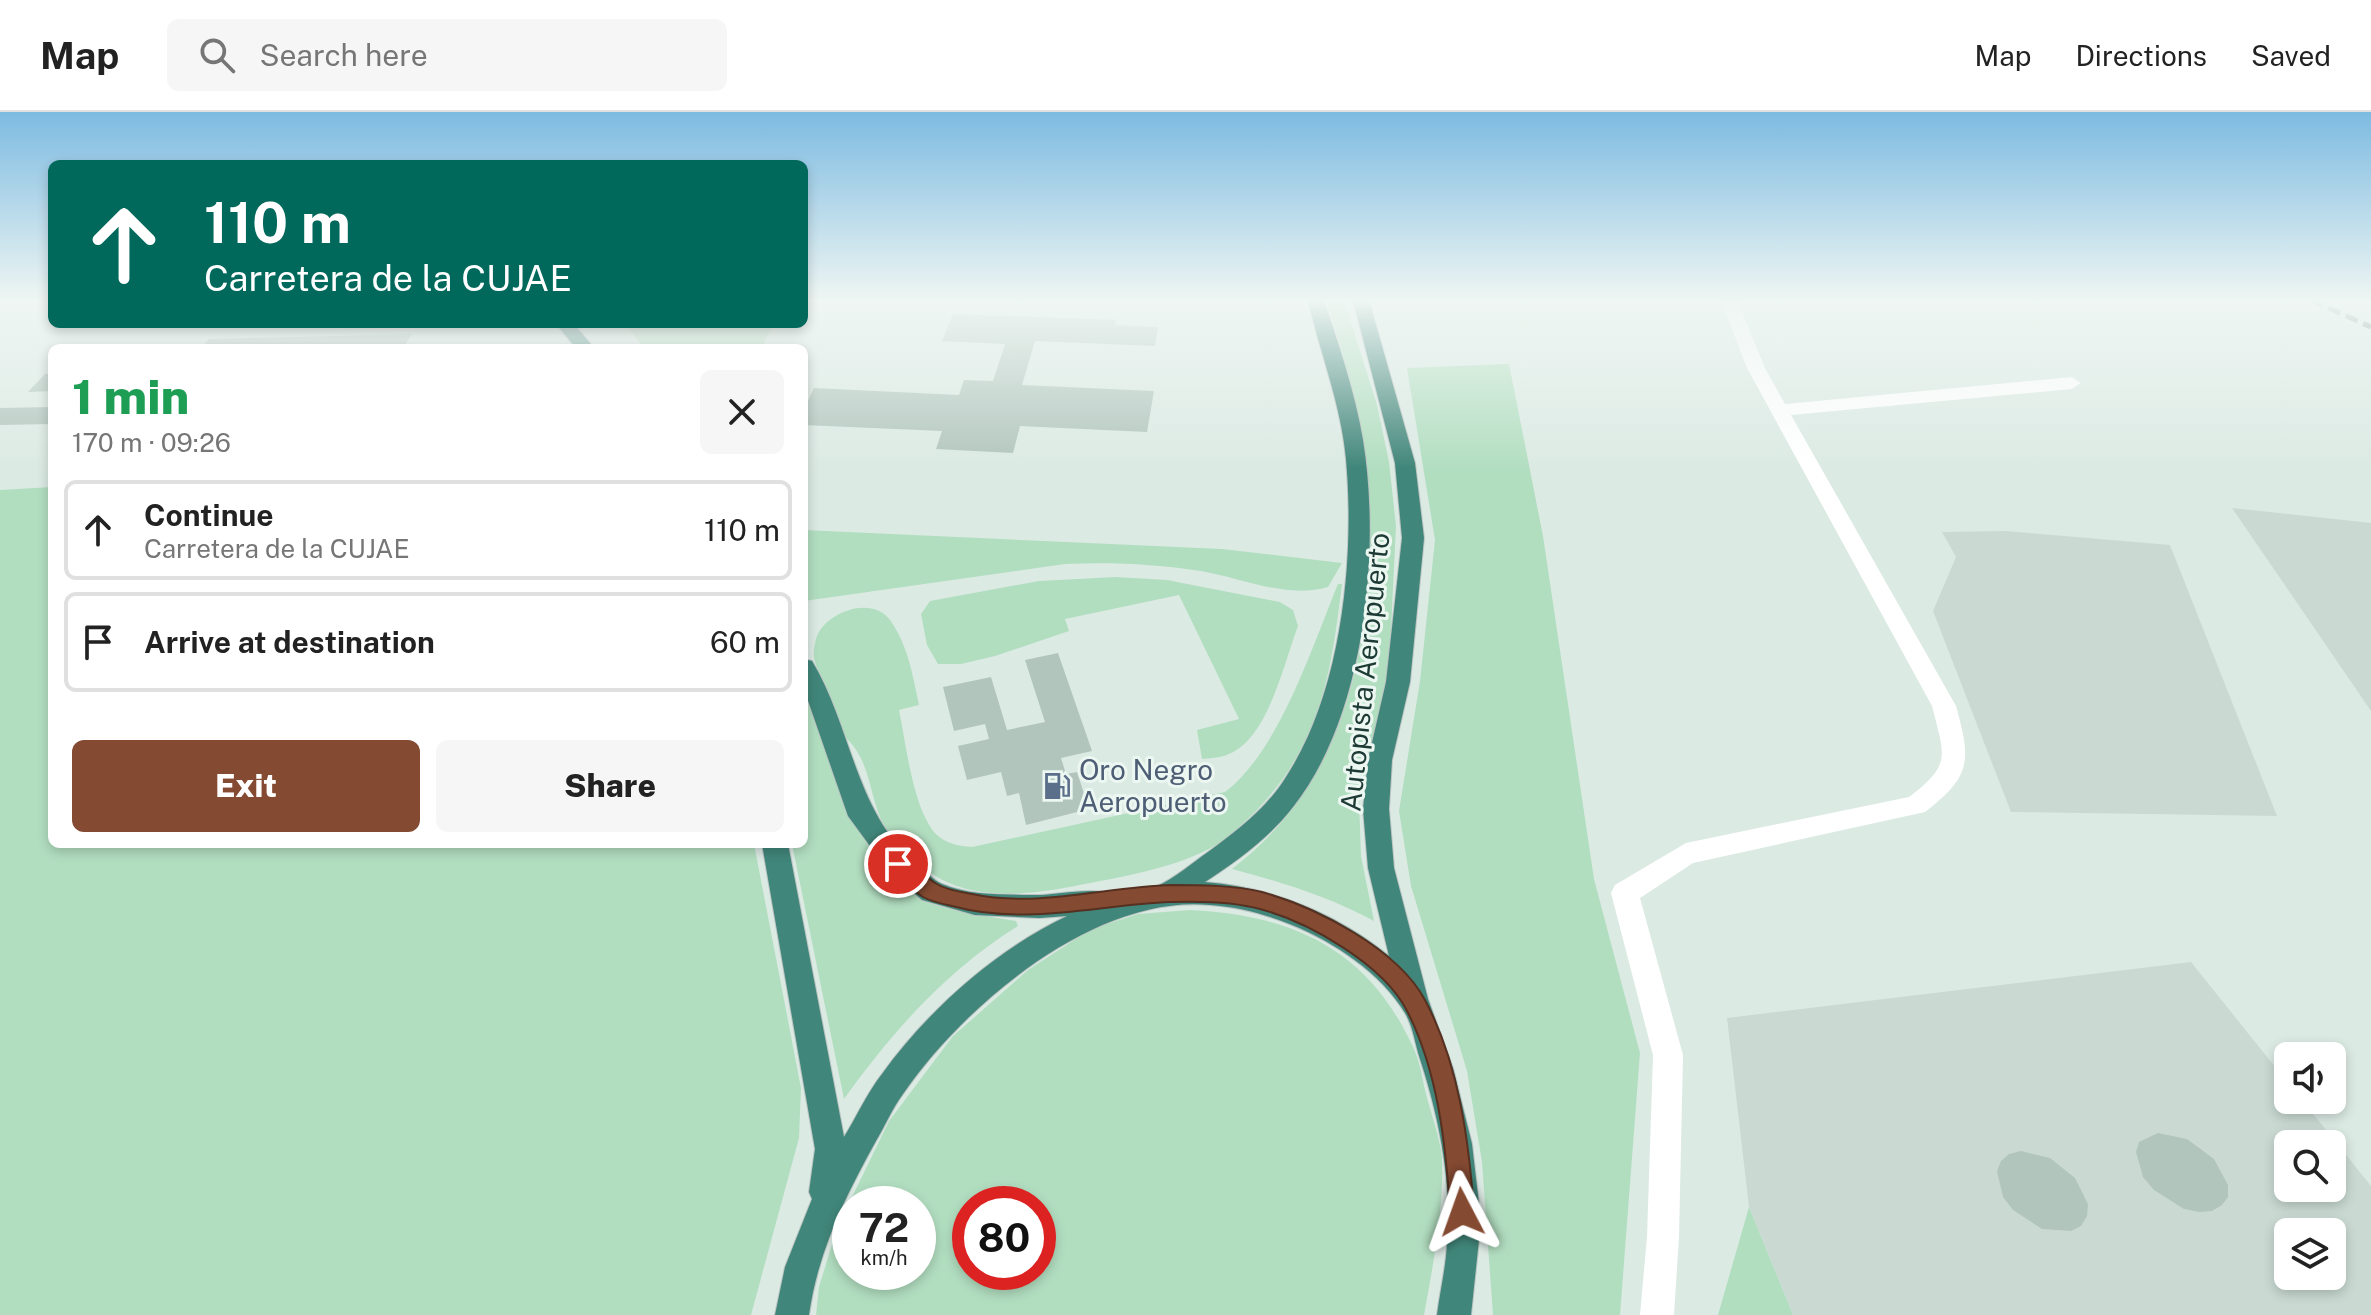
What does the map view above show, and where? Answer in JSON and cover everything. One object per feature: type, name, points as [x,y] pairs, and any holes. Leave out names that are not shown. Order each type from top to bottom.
[{"type":"highway","name":"Autopista Aeropuerto","points":[[1167,894],[1256,828],[1295,784],[1326,718],[1349,633],[1360,538],[1356,458],[1346,400],[1333,356]]},
{"type":"highway","name":"Autopista Aeropuerto","points":[[1376,356],[1405,463],[1413,538],[1398,682],[1380,760],[1376,809],[1381,868],[1416,1004],[1442,1076],[1458,1155],[1464,1240],[1454,1315]]},
{"type":"highway","points":[[808,674],[861,816],[898,864],[932,892],[975,904],[1039,907],[1167,894],[1209,894],[1260,900],[1303,916],[1352,942],[1388,971],[1416,1004]]},
{"type":"highway","points":[[776,848],[831,1149],[823,1205],[795,1291],[792,1315]]},
{"type":"highway","points":[[823,1205],[893,1083],[961,1005],[1021,955],[1078,921],[1136,899]]},
{"type":"street","points":[[1657,1315],[1663,1237],[1668,1055],[1625,893],[1686,854],[1916,805],[1947,783],[1957,760],[1944,706],[1751,356]]},
{"type":"street","points":[[1780,410],[2072,383]]},
{"type":"shaded area","points":[[2232,508],[2371,523],[2371,711]]},
{"type":"shaded area","points":[[2006,531],[2170,545],[2277,816],[2011,812],[1933,611],[1956,557],[1942,532]]},
{"type":"shaded area","points":[[2191,962],[2274,1066],[2274,1114],[2313,1114],[2326,1130],[2274,1130],[2274,1202],[2346,1202],[2346,1155],[2371,1186],[2371,1315],[1793,1315],[1749,1207],[1727,1018]]},
{"type":"green space","points":[[1343,356],[1362,356],[1377,405],[1389,462],[1396,526],[1389,671],[1359,800],[1361,856],[1374,921],[1305,891],[1232,869],[1280,824],[1316,773],[1342,717],[1358,658],[1366,596],[1368,532],[1364,468]]},
{"type":"green space","points":[[1509,364],[1543,536],[1594,879],[1640,1053],[1620,1315],[1493,1315],[1482,1162],[1467,1071],[1411,886],[1399,811],[1420,681],[1435,540],[1407,368]]},
{"type":"green space","points":[[48,487],[48,848],[755,848],[801,1088],[799,1138],[751,1315],[0,1315],[0,490]]},
{"type":"green space","points":[[808,530],[1222,549],[1342,563],[1328,587],[1296,591],[1184,569],[1133,564],[1065,564],[808,600]]},
{"type":"green space","points":[[1116,577],[1167,580],[1280,602],[1293,610],[1298,626],[1268,710],[1249,739],[1238,749],[1216,758],[1202,759],[1197,730],[1239,719],[1179,595],[1065,619],[1069,631],[961,664],[938,664],[927,645],[921,614],[930,601],[1039,581]]},
{"type":"green space","points":[[1338,584],[1342,584],[1333,648],[1319,706],[1295,760],[1256,811],[1222,841],[1193,856],[1143,872],[1057,889],[1000,894],[962,888],[928,871],[908,853],[880,817],[864,766],[840,725],[814,657],[816,639],[821,629],[838,615],[849,610],[872,609],[890,620],[906,650],[919,705],[899,710],[916,794],[937,835],[953,844],[972,847],[1225,792],[1244,774],[1278,725]]},
{"type":"green space","points":[[808,704],[852,819],[871,850],[897,882],[922,901],[961,912],[1016,921],[1018,926],[944,982],[901,1026],[844,1099],[793,848],[808,848]]},
{"type":"green space","points":[[1190,910],[1227,913],[1294,930],[1323,944],[1350,962],[1374,985],[1395,1013],[1413,1047],[1442,1158],[1440,1217],[1424,1315],[816,1315],[819,1287],[832,1244],[832,1290],[936,1290],[936,1186],[857,1186],[889,1121],[953,1036],[1028,970],[1091,929],[1138,914]]},
{"type":"green space","points":[[1749,1207],[1793,1315],[1718,1315]]},
{"type":"building","points":[[1001,356],[1031,356],[1022,385],[1154,391],[1147,432],[1020,426],[1013,453],[936,449],[942,431],[808,425],[808,401],[814,388],[959,395],[964,380],[993,381]]},
{"type":"building","points":[[45,374],[48,374],[48,391],[28,392]]},
{"type":"building","points":[[48,407],[48,424],[0,425],[0,408]]},
{"type":"building","points":[[1058,653],[1092,751],[1061,758],[1066,774],[1077,772],[1089,809],[1026,825],[1019,793],[1007,796],[1001,772],[967,780],[958,746],[989,739],[985,724],[954,731],[943,687],[991,677],[1007,730],[1045,722],[1025,660]]},
{"type":"building","points":[[2158,1133],[2187,1139],[2214,1159],[2228,1185],[2228,1197],[2222,1205],[2212,1211],[2184,1209],[2154,1190],[2143,1177],[2136,1152],[2139,1142]]},
{"type":"building","points":[[2021,1151],[2050,1158],[2075,1178],[2088,1204],[2087,1216],[2081,1226],[2071,1231],[2042,1229],[2013,1210],[2003,1197],[1997,1171],[2001,1161],[2009,1154]]},
{"type":"place","name":"Oro Negro Aeropuerto","points":[[1057,786]]},
{"type":"route","points":[[898,864],[932,892],[975,904],[1039,907],[1167,894],[1209,894],[1260,900],[1303,916],[1352,942],[1388,971],[1416,1004],[1442,1076],[1458,1155],[1462,1212]]}]
